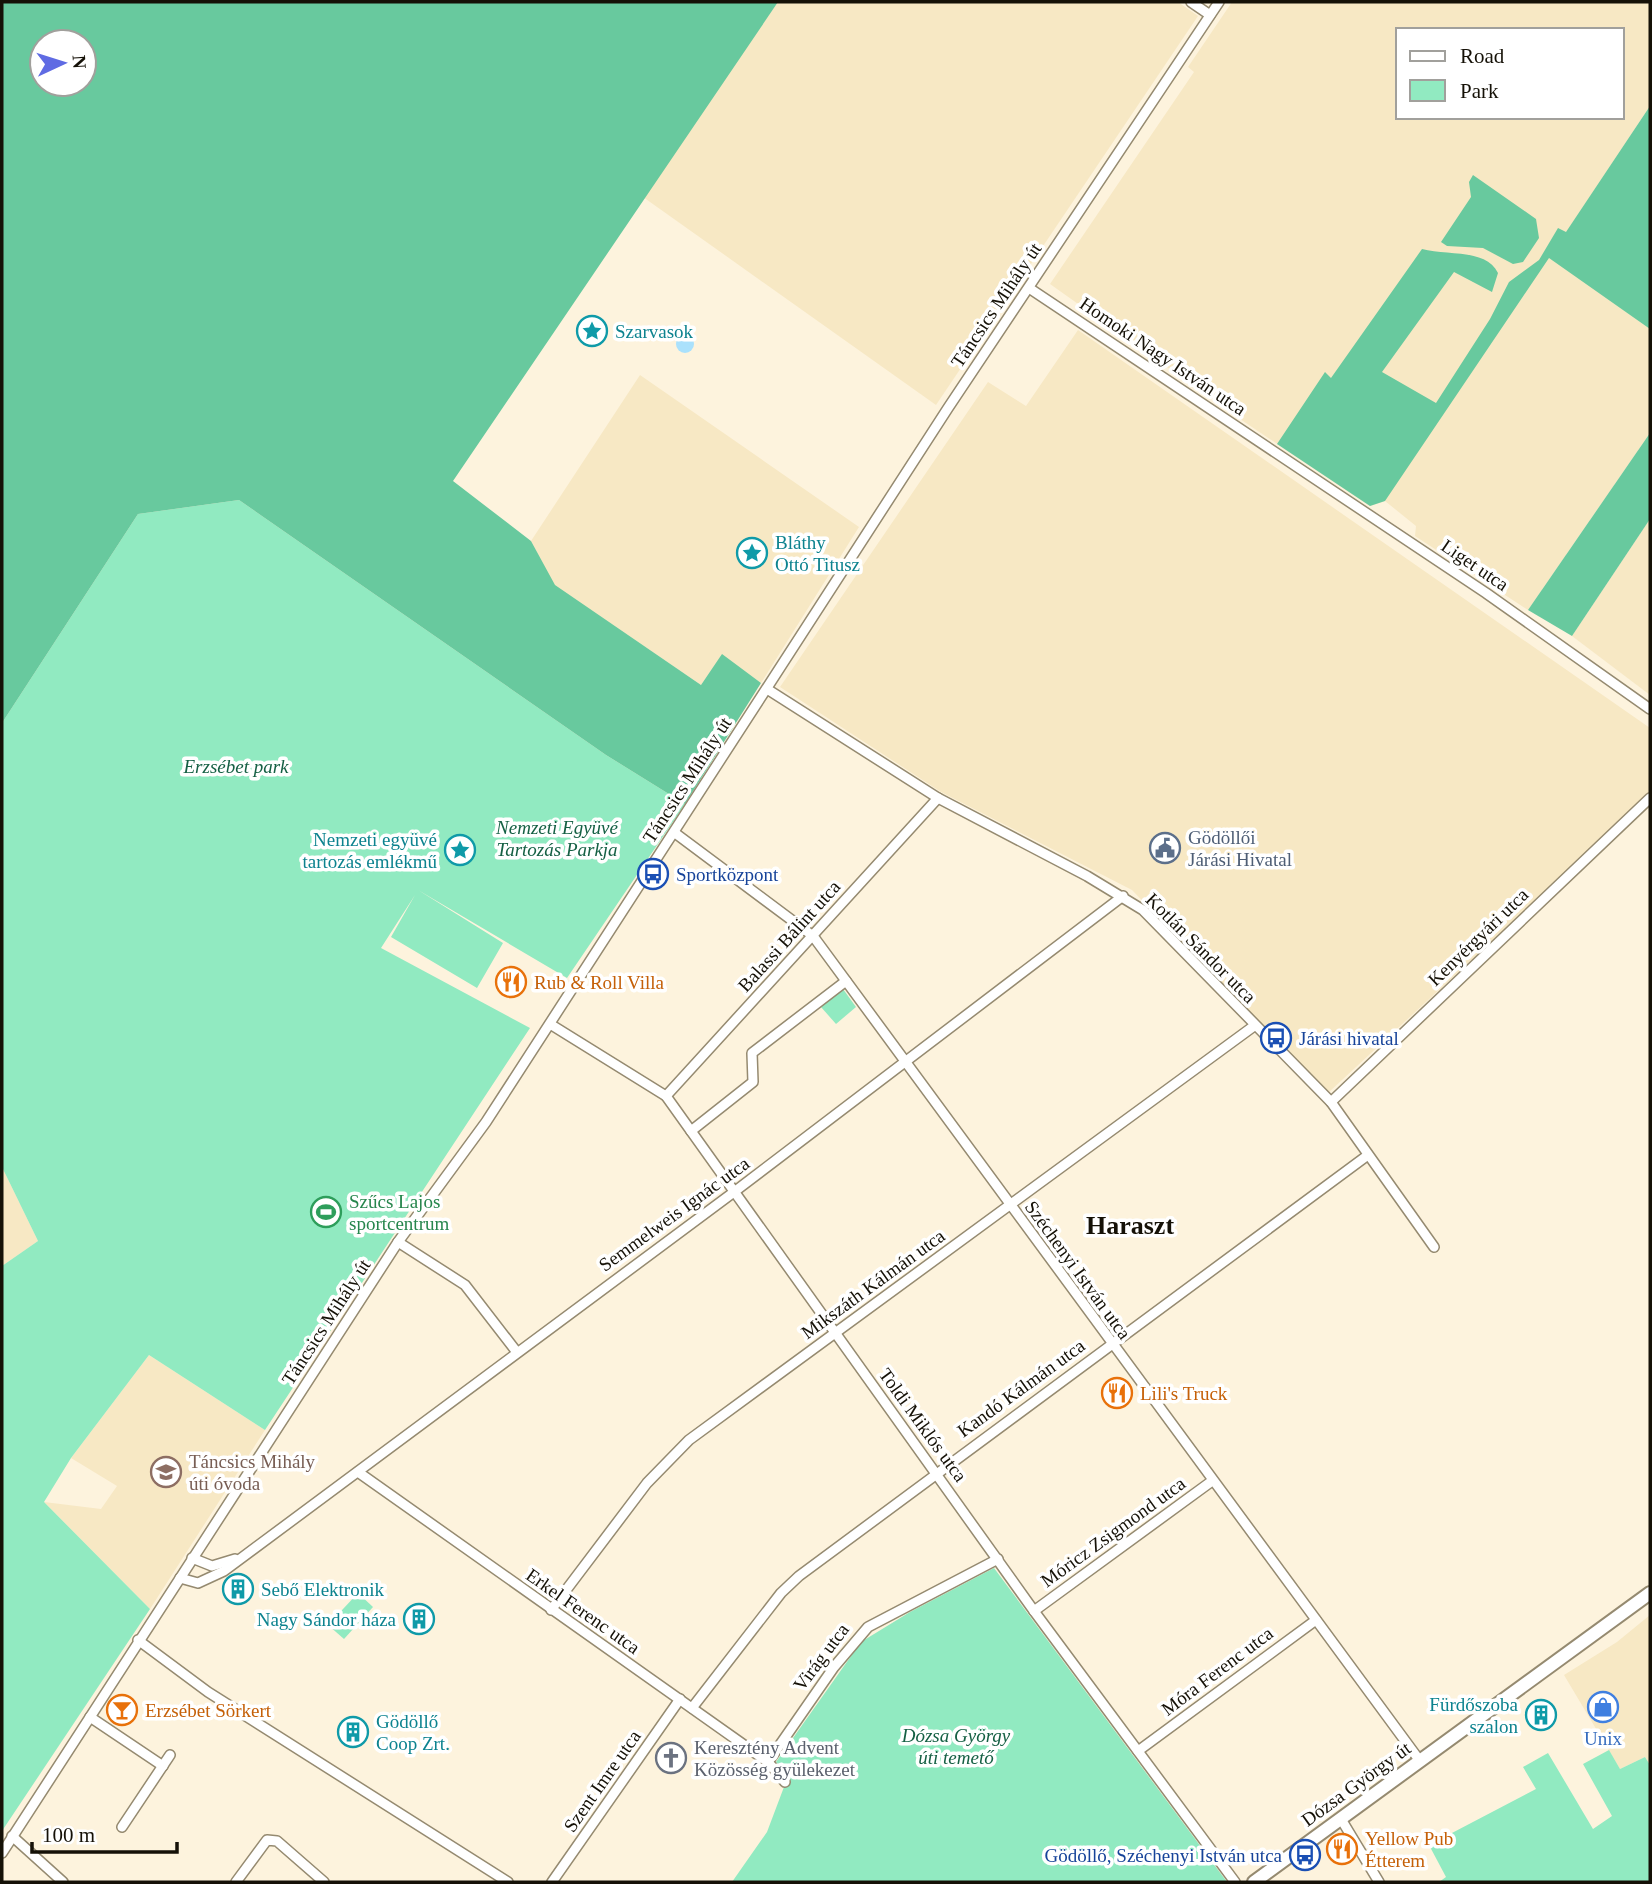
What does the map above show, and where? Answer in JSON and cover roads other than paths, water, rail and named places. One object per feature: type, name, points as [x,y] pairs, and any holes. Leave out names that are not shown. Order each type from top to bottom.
[{"type":"main road","name":"Dózsa György út","points":[[1254,1882],[1650,1593]]},
{"type":"street","points":[[1191,2],[1210,15]]},
{"type":"street","name":"Táncsics Mihály út","points":[[2,1853],[398,1242],[486,1122],[1029,288],[1219,2]]},
{"type":"street","name":"Homoki Nagy István utca","points":[[1029,288],[1278,454]]},
{"type":"street","name":"Liget utca","points":[[1278,454],[1486,593],[1650,709]]},
{"type":"street","name":"Kotlán Sándor utca","points":[[767,689],[938,798],[1124,896],[1143,910],[1254,1026],[1331,1101],[1434,1247]]},
{"type":"street","name":"Balassi Bálint utca","points":[[666,1096],[938,798]]},
{"type":"street","name":"Kenyérgyári utca","points":[[1331,1101],[1650,798]]},
{"type":"street","name":"Széchenyi István utca","points":[[675,833],[813,936],[1111,1345],[1420,1761]]},
{"type":"street","name":"Semmelweis Ignác utca","points":[[180,1578],[191,1583],[203,1582],[224,1571],[516,1351],[734,1192],[1124,896]]},
{"type":"street","points":[[691,1131],[753,1082],[752,1053],[846,981]]},
{"type":"street","name":"Toldi Miklós utca","points":[[550,1024],[666,1096],[1034,1611],[1235,1882]]},
{"type":"street","name":"Mikszáth Kálmán utca","points":[[551,1610],[665,1462],[689,1440],[1254,1026]]},
{"type":"street","name":"Kandó Kálmán utca","points":[[692,1708],[791,1583],[936,1472],[1368,1155]]},
{"type":"street","points":[[398,1242],[465,1285],[516,1351]]},
{"type":"street","name":"Erkel Ferenc utca","points":[[358,1472],[768,1762],[785,1782]]},
{"type":"street","name":"Móricz Zsigmond utca","points":[[1034,1611],[1212,1481]]},
{"type":"street","name":"Semmelweis Ignác utca","points":[[192,1558],[212,1566],[243,1556]]},
{"type":"street","name":"Virág utca","points":[[768,1762],[834,1667],[868,1627],[998,1559]]},
{"type":"street","name":"Móra Ferenc utca","points":[[1138,1751],[1316,1620]]},
{"type":"street","points":[[138,1640],[208,1692],[508,1882]]},
{"type":"street","name":"Szent Imre utca","points":[[552,1882],[680,1699]]},
{"type":"street","points":[[90,1717],[163,1766]]},
{"type":"street","points":[[122,1827],[170,1755]]},
{"type":"street","points":[[1341,1819],[1379,1882]]},
{"type":"street","points":[[12,1836],[63,1882]]},
{"type":"street","points":[[236,1882],[267,1840],[277,1841],[324,1882]]},
{"type":"water","points":[[685,335],[691,338],[694,344],[691,350],[685,353],[679,350],[676,344],[679,338]]},
{"type":"place","name":"Szarvasok","points":[[592,331]]},
{"type":"place","name":"Bláthy Ottó Titusz","points":[[752,553]]},
{"type":"place","name":"Gödöllői Járási Hivatal","points":[[1165,848]]},
{"type":"place","name":"Nemzeti együvé tartozás emlékmű","points":[[460,850]]},
{"type":"place","name":"Sportközpont","points":[[653,874]]},
{"type":"place","name":"Rub & Roll Villa","points":[[511,982]]},
{"type":"place","name":"Járási hivatal","points":[[1276,1038]]},
{"type":"place","name":"Szűcs Lajos sportcentrum","points":[[326,1212]]},
{"type":"place","name":"Lili's Truck","points":[[1117,1393]]},
{"type":"place","name":"Táncsics Mihály úti óvoda","points":[[166,1472]]},
{"type":"place","name":"Sebő Elektronik","points":[[238,1589]]},
{"type":"place","name":"Nagy Sándor háza","points":[[419,1619]]},
{"type":"place","name":"Unix","points":[[1603,1707]]},
{"type":"place","name":"Erzsébet Sörkert","points":[[122,1710]]},
{"type":"place","name":"Fürdőszoba szalon","points":[[1541,1715]]},
{"type":"place","name":"Gödöllő Coop Zrt.","points":[[353,1732]]},
{"type":"place","name":"Keresztény Advent Közösség gyülekezet","points":[[671,1758]]},
{"type":"place","name":"Yellow Pub Étterem","points":[[1342,1849]]},
{"type":"place","name":"Gödöllő, Széchenyi István utca","points":[[1305,1855]]},
{"type":"district","name":"Haraszt","points":[[1130,1225]]},
{"type":"park label","name":"Erzsébet park","points":[[236,766]]},
{"type":"park label","name":"Nemzeti Együvé Tartozás Parkja","points":[[557,838]]},
{"type":"park label","name":"Dózsa György úti temető","points":[[956,1746]]}]
